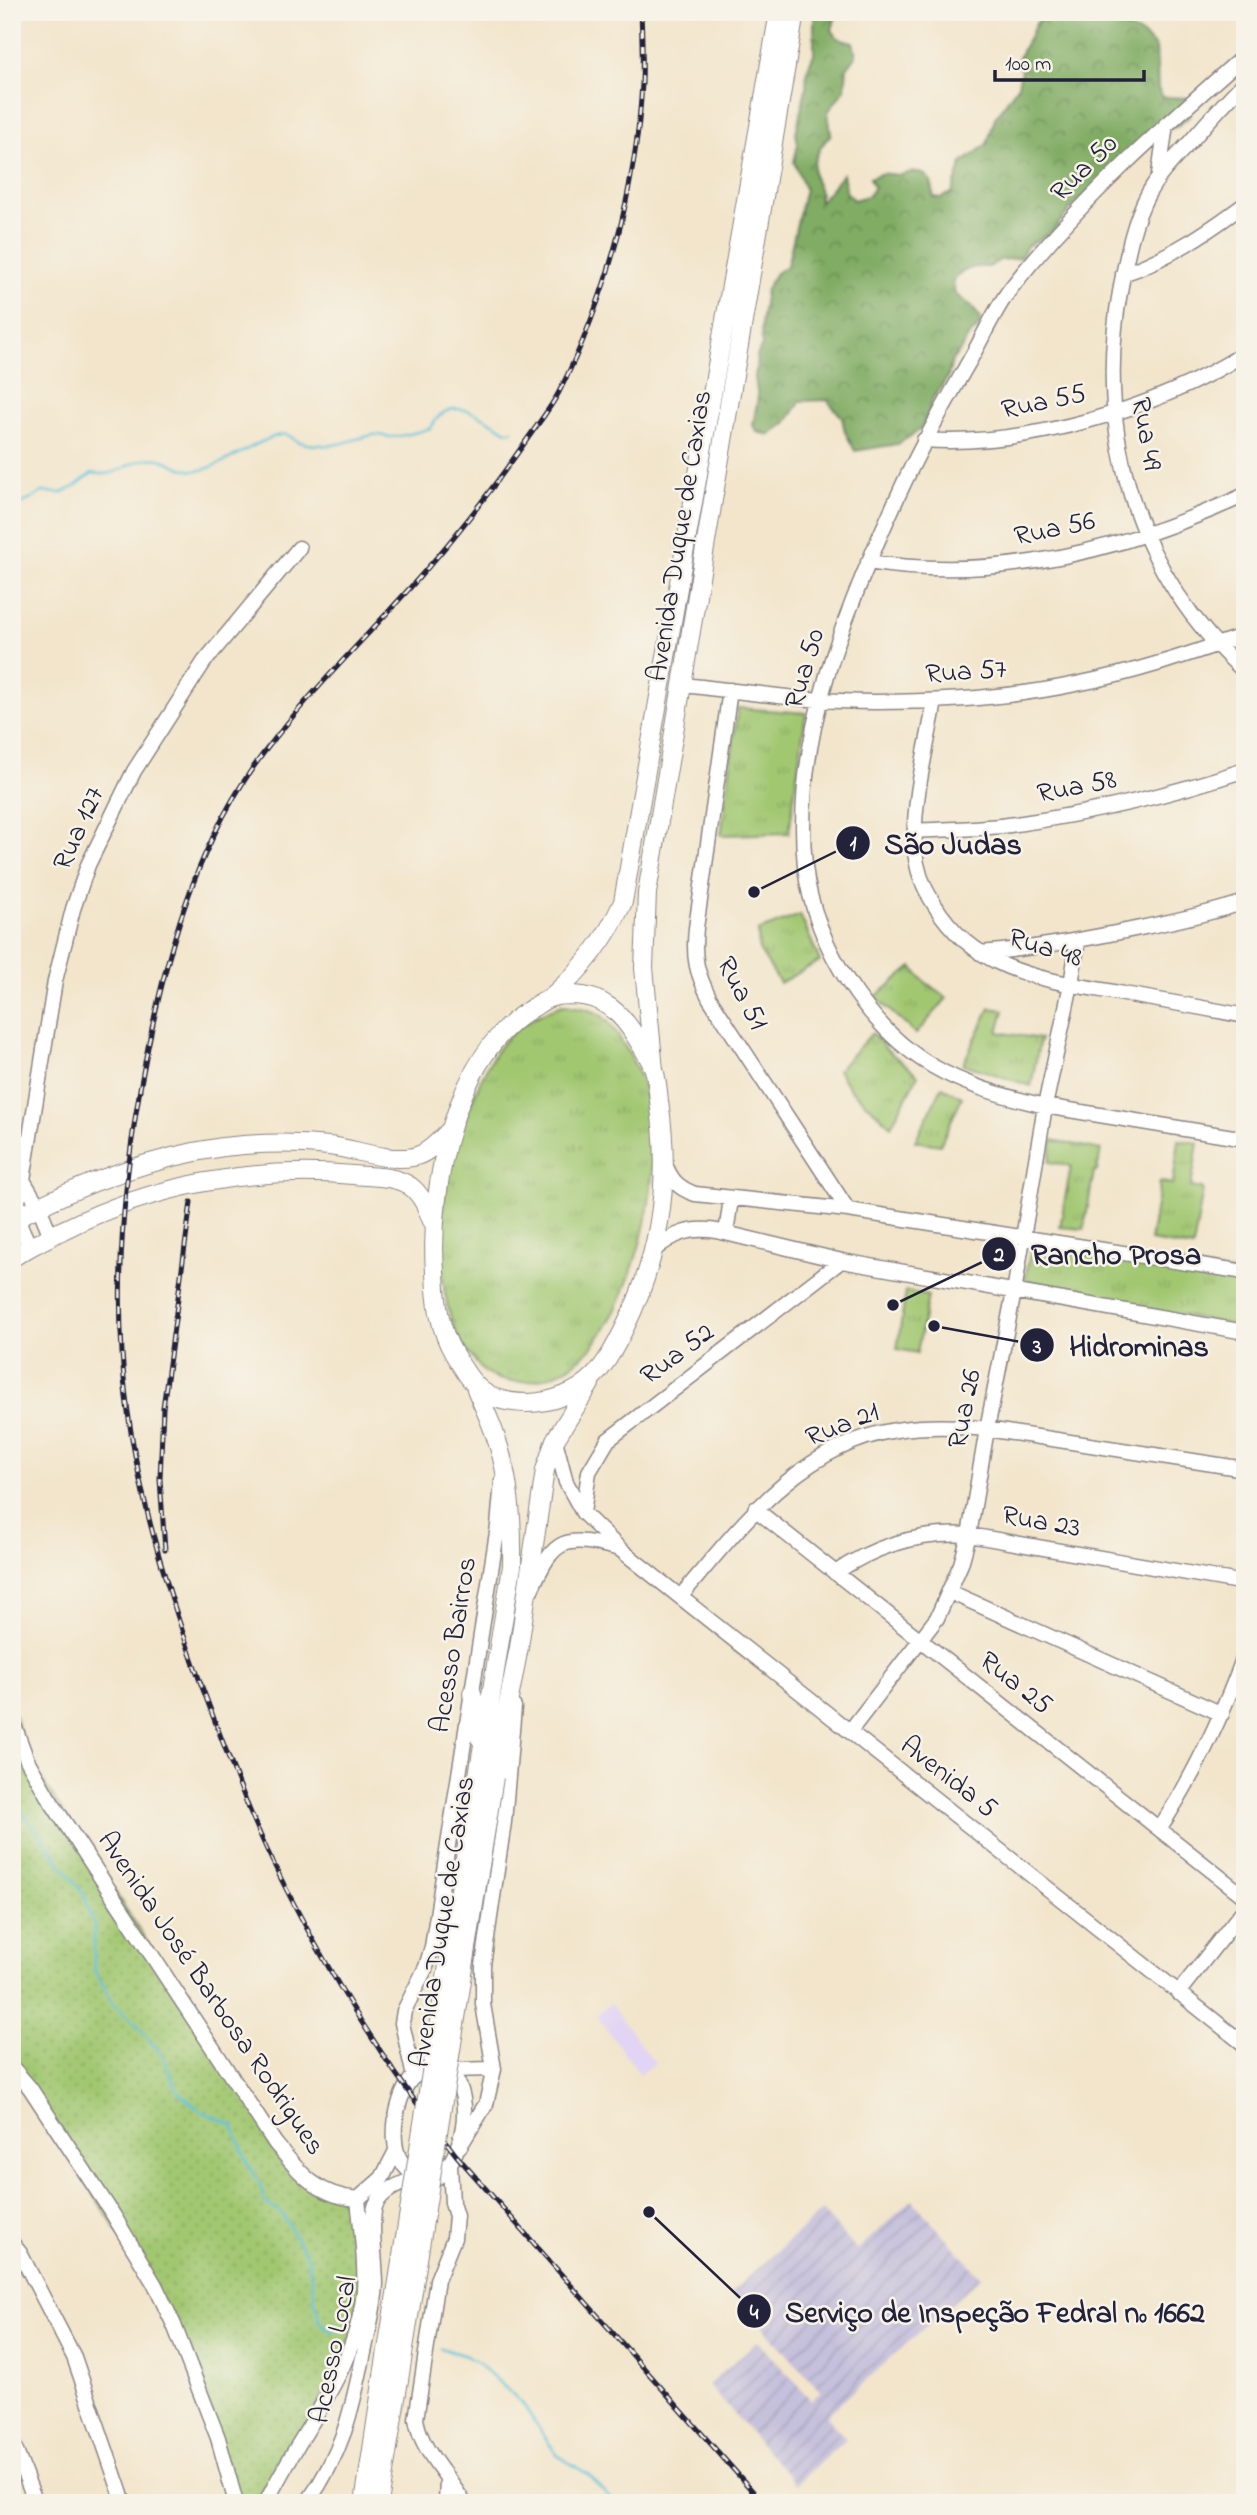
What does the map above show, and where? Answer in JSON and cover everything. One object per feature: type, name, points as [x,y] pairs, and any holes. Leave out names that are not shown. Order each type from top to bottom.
[{"type":"main road","name":"Avenida Duque de Caxias","points":[[486,1777],[483,1750],[512,1566],[511,1514],[496,1436],[476,1389],[449,1345],[436,1298],[434,1224],[444,1152],[459,1105],[492,1045],[523,1013],[551,997],[593,956],[623,902],[779,12]]},
{"type":"main road","name":"Avenida Duque de Caxias","points":[[372,2498],[486,1777],[519,1647],[545,1470],[555,1440],[572,1408],[617,1344],[632,1313],[655,1249],[660,1223],[664,1163],[644,968],[647,893],[795,12]]},
{"type":"main road","points":[[551,997],[584,995],[612,1007],[627,1023],[654,1070]]},
{"type":"main road","points":[[14,1219],[96,1180],[222,1147],[288,1143],[330,1146],[396,1158],[413,1157],[437,1143],[452,1129]]},
{"type":"main road","points":[[12,1258],[30,1246],[126,1201],[171,1189],[245,1176],[302,1173],[393,1178],[410,1186],[422,1199],[434,1224]]},
{"type":"main road","points":[[476,1389],[495,1398],[516,1403],[537,1403],[569,1394],[595,1375]]},
{"type":"main road","points":[[472,1693],[483,1750]]},
{"type":"street","name":"Rua 50","points":[[1245,55],[1166,124],[1077,209],[1008,292],[923,440],[868,562],[837,646],[812,737],[804,832],[805,869],[824,937],[840,970],[888,1034],[919,1058],[949,1076],[982,1090],[1045,1106],[1245,1139]]},
{"type":"street","points":[[1158,176],[1242,91]]},
{"type":"street","points":[[1158,176],[1166,124]]},
{"type":"street","name":"Rua 49","points":[[1158,176],[1141,209],[1130,242],[1112,354],[1114,413],[1124,472],[1146,534],[1177,593],[1215,645],[1245,671]]},
{"type":"street","points":[[1123,274],[1169,256],[1195,241],[1245,204]]},
{"type":"street","name":"Rua 55","points":[[923,440],[986,440],[1047,430],[1114,413],[1175,390],[1245,353]]},
{"type":"street","name":"Rua 56","points":[[868,562],[923,568],[997,567],[1071,554],[1183,522],[1245,495]]},
{"type":"street","name":"Rua 127","points":[[14,1219],[23,1180],[55,981],[73,909],[88,865],[134,771],[204,662],[299,548]]},
{"type":"street","name":"Rua 57","points":[[684,685],[873,702],[934,701],[1018,694],[1077,684],[1144,668],[1245,635]]},
{"type":"street","name":"Rua 51","points":[[730,690],[695,940],[698,975],[710,999],[848,1210]]},
{"type":"street","name":"Rua 48","points":[[934,701],[915,831],[915,850],[925,889],[945,923],[978,953],[1016,971],[1071,984],[1245,1016]]},
{"type":"street","name":"Rua 58","points":[[915,831],[1013,824],[1096,811],[1194,787],[1245,770]]},
{"type":"street","points":[[978,953],[1013,951],[1078,940],[1177,920],[1245,902]]},
{"type":"street","name":"Rua 26","points":[[850,1731],[921,1641],[950,1592],[961,1564],[969,1535],[1045,1106],[1078,940]]},
{"type":"street","points":[[664,1163],[674,1182],[683,1190],[695,1194],[848,1210],[1245,1272]]},
{"type":"street","points":[[23,1180],[39,1207],[51,1236]]},
{"type":"street","points":[[726,1233],[731,1199]]},
{"type":"street","points":[[14,1219],[30,1246]]},
{"type":"street","points":[[655,1249],[668,1238],[689,1230],[701,1229],[841,1261],[1245,1332]]},
{"type":"street","name":"Rua 52","points":[[583,1513],[589,1472],[608,1440],[841,1261]]},
{"type":"street","name":"Rua 21","points":[[680,1597],[755,1509],[812,1462],[869,1436],[895,1430],[925,1427],[987,1429],[1245,1469]]},
{"type":"street","name":"Avenida 5","points":[[555,1440],[566,1482],[583,1513],[621,1550],[1245,2045]]},
{"type":"street","name":"Acesso Bairros","points":[[414,2077],[402,2023],[404,2011],[426,1967],[432,1947],[498,1526],[503,1462]]},
{"type":"street","name":"Rua 25","points":[[755,1509],[1245,1896]]},
{"type":"street","name":"Rua 23","points":[[835,1573],[876,1549],[900,1541],[926,1535],[969,1535],[1245,1583]]},
{"type":"street","name":"Avenida 5","points":[[525,1604],[549,1555],[560,1545],[572,1540],[621,1550]]},
{"type":"street","points":[[950,1592],[1222,1714]]},
{"type":"street","points":[[464,2503],[425,2449],[416,2419],[437,2280],[454,2238],[456,2216],[452,2203],[450,2165],[486,2104],[494,2069],[483,2004],[483,1965],[504,1822],[519,1647]]},
{"type":"street","points":[[1159,1829],[1176,1803],[1222,1714],[1245,1654]]},
{"type":"street","name":"Avenida José Barbosa Rodrigues","points":[[12,1720],[27,1760],[48,1797],[275,2143],[307,2179],[328,2194],[358,2199]]},
{"type":"street","points":[[1178,1993],[1245,1908]]},
{"type":"street","points":[[12,2067],[30,2088],[114,2216],[155,2285],[174,2325],[218,2438],[236,2503]]},
{"type":"street","points":[[452,2203],[401,2162],[396,2151],[396,2112],[414,2077],[423,2070],[494,2069]]},
{"type":"street","points":[[448,2070],[457,2084],[463,2104],[460,2146]]},
{"type":"street","points":[[266,2503],[334,2386],[356,2329],[363,2299],[364,2260],[358,2199],[382,2178],[396,2151]]},
{"type":"street","points":[[423,2179],[450,2165]]},
{"type":"street","name":"Acesso Local","points":[[307,2503],[339,2449],[351,2415],[376,2288],[372,2222],[376,2203],[390,2188],[423,2179]]},
{"type":"street","points":[[12,2243],[20,2253],[74,2357],[124,2503]]},
{"type":"street","points":[[12,2441],[36,2503]]},
{"type":"street","points":[[446,2503],[447,2479]]},
{"type":"shaded area","points":[[610,2004],[655,2063],[640,2074],[596,2015]]},
{"type":"shaded area","points":[[912,2200],[981,2277],[826,2416],[846,2439],[796,2484],[708,2385],[758,2341],[811,2400],[821,2392],[732,2292],[822,2211],[857,2250]]},
{"type":"green space","points":[[814,12],[837,12],[832,30],[838,38],[853,42],[856,56],[847,68],[845,89],[828,112],[831,134],[815,159],[813,170],[820,190],[819,203],[843,174],[846,191],[853,200],[868,196],[874,187],[870,178],[879,174],[920,173],[930,180],[933,197],[941,198],[952,193],[962,163],[987,144],[995,118],[1018,85],[1021,71],[1019,57],[1039,18],[1104,23],[1142,34],[1156,48],[1158,89],[1163,97],[1188,98],[1192,105],[1189,117],[1176,127],[1143,134],[1117,167],[1073,206],[1052,232],[1027,246],[1020,258],[1000,260],[989,267],[969,269],[953,281],[955,294],[980,317],[979,327],[968,337],[952,360],[948,377],[933,398],[921,429],[898,444],[855,451],[845,432],[842,417],[827,400],[801,401],[786,423],[770,435],[757,432],[753,425],[758,397],[755,378],[757,356],[762,345],[761,323],[766,289],[776,273],[787,266],[805,189],[794,162],[807,70],[814,54]]},
{"type":"green space","points":[[738,708],[806,713],[789,833],[721,835]]},
{"type":"green space","points":[[800,915],[820,961],[780,983],[759,950],[758,931]]},
{"type":"green space","points":[[912,967],[924,981],[947,998],[916,1034],[875,997]]},
{"type":"green space","points":[[562,1005],[588,1009],[606,1019],[638,1073],[648,1104],[652,1135],[649,1199],[643,1231],[624,1291],[610,1320],[592,1346],[582,1357],[556,1374],[521,1382],[508,1381],[495,1378],[481,1368],[460,1340],[450,1316],[444,1290],[442,1262],[443,1206],[460,1129],[494,1054],[520,1027],[540,1014]]},
{"type":"green space","points":[[990,1008],[1004,1010],[998,1032],[1040,1039],[1031,1086],[963,1064]]},
{"type":"green space","points":[[872,1033],[886,1049],[918,1075],[891,1126],[849,1088],[838,1070]]},
{"type":"green space","points":[[942,1087],[962,1097],[940,1145],[915,1141]]},
{"type":"green space","points":[[1053,1140],[1101,1150],[1097,1171],[1094,1171],[1084,1229],[1060,1227],[1071,1166],[1049,1162]]},
{"type":"green space","points":[[1179,1140],[1198,1143],[1191,1187],[1203,1189],[1193,1248],[1150,1241],[1160,1182],[1173,1184]]},
{"type":"green space","points":[[1032,1241],[1245,1275],[1245,1327],[1024,1286]]},
{"type":"green space","points":[[906,1291],[928,1296],[917,1353],[897,1349]]},
{"type":"green space","points":[[12,1709],[32,1764],[280,2147],[353,2209],[363,2264],[353,2332],[310,2420],[280,2458],[260,2503],[239,2503],[179,2329],[12,2065]]},
{"type":"waterway","points":[[12,507],[42,492],[61,493],[92,473],[116,472],[147,459],[162,460],[188,470],[202,470],[280,435],[313,445],[340,444],[373,435],[400,436],[431,428],[438,417],[456,409],[477,414],[507,431],[512,431]]},
{"type":"waterway","points":[[12,1797],[84,1895],[94,1925],[94,1969],[114,2005],[137,2025],[162,2055],[178,2092],[201,2111],[233,2125],[247,2163],[260,2183],[265,2203],[281,2213],[308,2258],[319,2321],[330,2331],[340,2330]]},
{"type":"waterway","points":[[441,2348],[466,2356],[479,2364],[522,2403],[557,2455],[589,2475],[615,2503]]},
{"type":"railway","points":[[641,12],[642,84],[639,124],[626,203],[605,281],[559,392],[502,475],[451,540],[313,693],[252,769],[213,836],[184,907],[163,981],[133,1130],[122,1242],[122,1353],[140,1481],[174,1606],[250,1812],[308,1931],[377,2046],[456,2155],[763,2503]]},
{"type":"railway","points":[[165,1550],[160,1479],[163,1408],[191,1202]]},
{"type":"place","name":"São Judas","points":[[754,892]]},
{"type":"place","name":"Rancho Prosa","points":[[893,1305]]},
{"type":"place","name":"Hidrominas","points":[[934,1326]]},
{"type":"place","name":"Serviço de Inspeção Fedral nº 1662","points":[[649,2212]]}]
